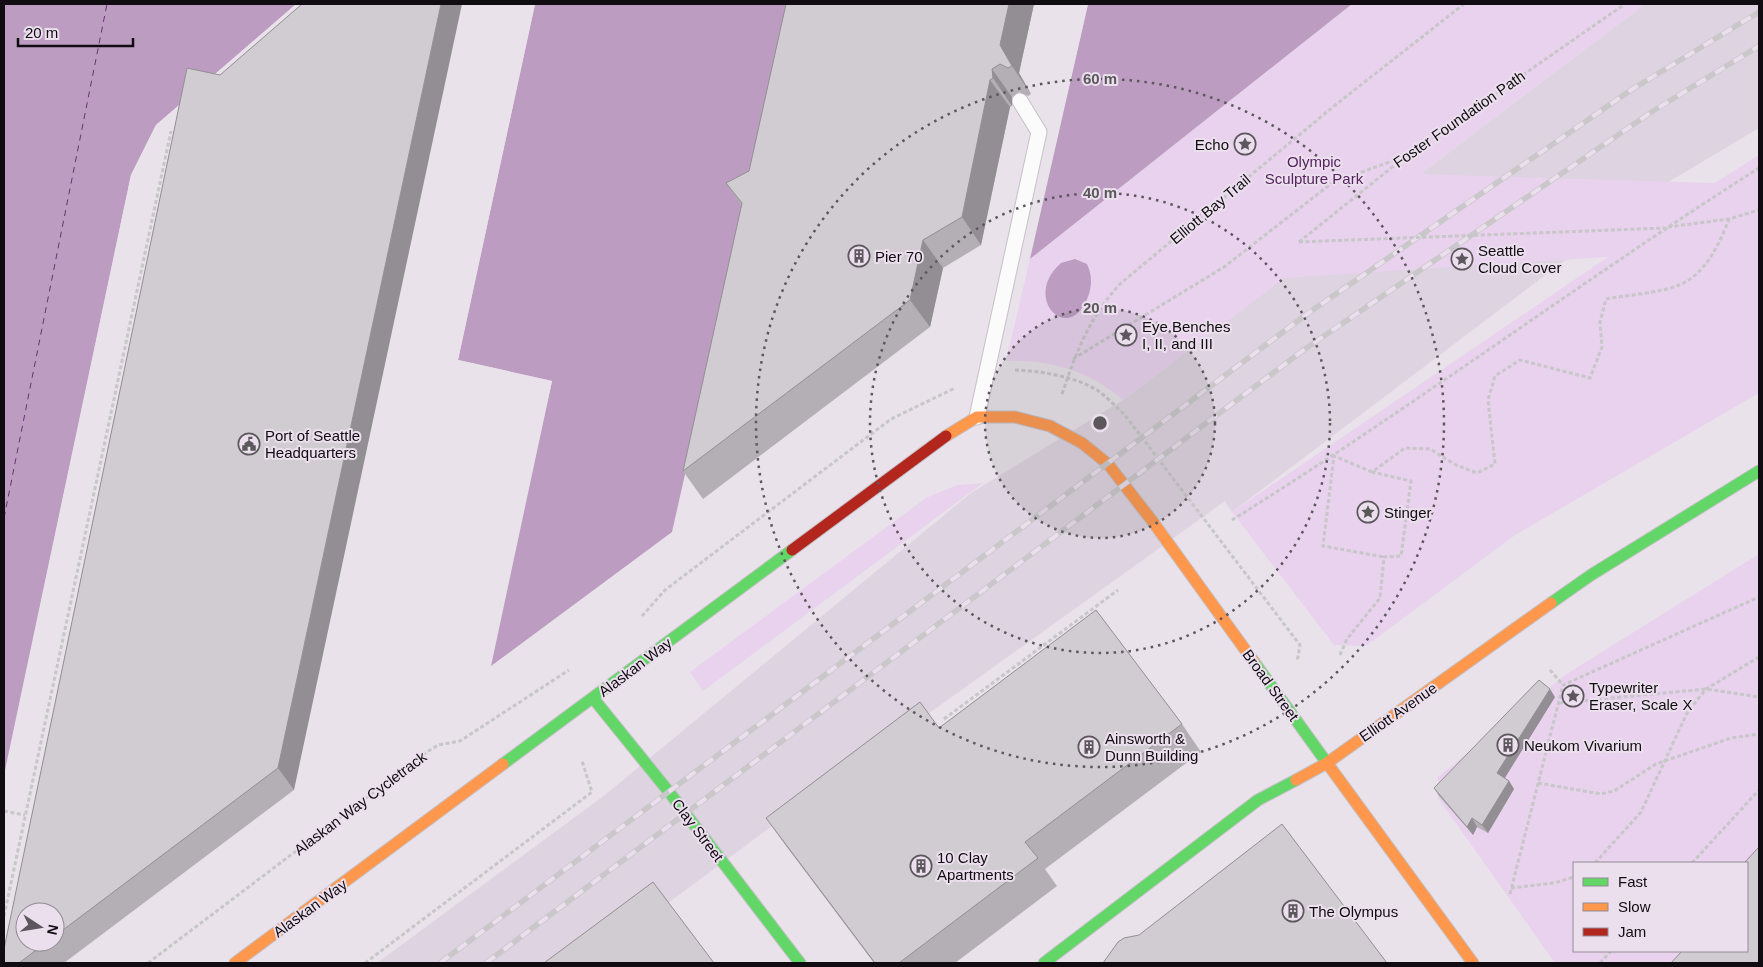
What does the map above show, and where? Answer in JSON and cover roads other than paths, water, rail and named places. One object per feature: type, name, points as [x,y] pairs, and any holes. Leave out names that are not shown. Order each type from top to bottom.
[{"type":"main road","name":"Broad Street","points":[[977,417],[1015,417],[1050,426],[1082,443],[1108,464],[1158,529],[1473,963]]},
{"type":"main road","name":"Alaskan Way","points":[[235,963],[944,437],[977,417]]},
{"type":"main road","name":"Elliott Avenue","points":[[1044,963],[1258,800],[1327,763],[1591,575],[1759,471]]},
{"type":"main road","name":"Clay Street","points":[[593,698],[669,792],[800,963]]},
{"type":"lane","points":[[977,417],[1039,132],[1020,101]]},
{"type":"railway","points":[[440,963],[1307,314],[1631,90],[1759,12]]},
{"type":"railway","points":[[486,963],[1305,349],[1653,111],[1759,46]]},
{"type":"place","name":"Echo","points":[[1245,144]]},
{"type":"place","name":"Pier 70","points":[[859,256]]},
{"type":"place","name":"Seattle Cloud Cover","points":[[1462,259]]},
{"type":"place","name":"Eye Benches I, II, and III","points":[[1126,335]]},
{"type":"place","name":"Port of Seattle Headquarters","points":[[249,444]]},
{"type":"place","name":"Stinger","points":[[1368,512]]},
{"type":"place","name":"Typewriter Eraser, Scale X","points":[[1573,696]]},
{"type":"place","name":"Neukom Vivarium","points":[[1508,745]]},
{"type":"place","name":"Ainsworth & Dunn Building","points":[[1089,747]]},
{"type":"place","name":"10 Clay Apartments","points":[[921,866]]},
{"type":"place","name":"The Olympus","points":[[1293,911]]},
{"type":"park label","name":"Olympic Sculpture Park","points":[[1314,170]]}]
